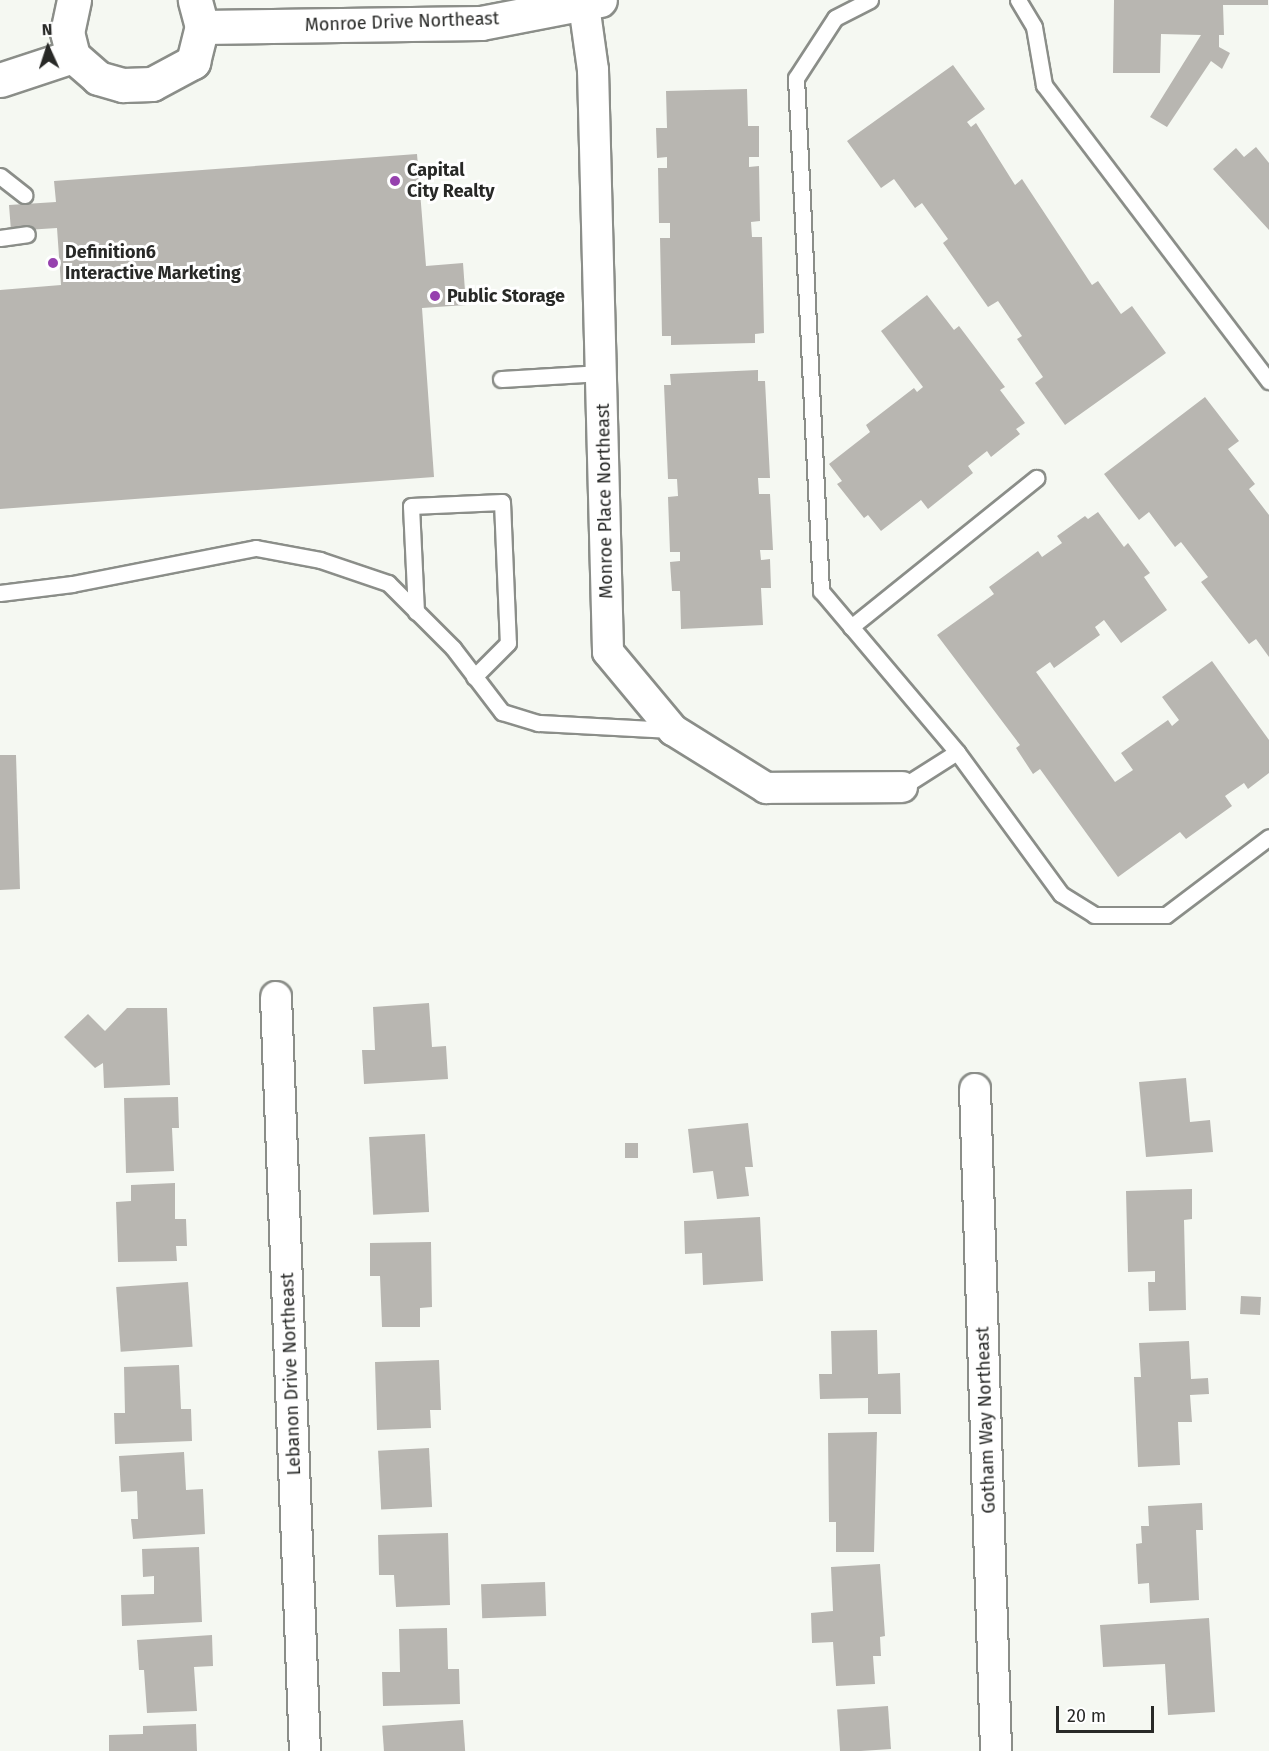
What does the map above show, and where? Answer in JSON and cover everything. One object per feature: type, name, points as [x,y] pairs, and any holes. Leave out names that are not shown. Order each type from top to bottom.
[{"type":"main road","points":[[0,80],[72,56],[67,32],[74,0]]},
{"type":"main road","name":"Monroe Drive Northeast","points":[[72,56],[98,78],[123,85],[152,84],[193,62],[198,13],[482,23],[592,2]]},
{"type":"street","name":"Monroe Place Northeast","points":[[592,2],[608,652],[673,730],[766,788],[902,787]]},
{"type":"street","name":"Lebanon Drive Northeast","points":[[276,997],[305,1751]]},
{"type":"street","name":"Gotham Way Northeast","points":[[975,1089],[996,1751]]},
{"type":"lane","points":[[870,0],[835,18],[796,78],[821,591],[957,752],[1061,894],[1094,915],[1167,915],[1269,837]]},
{"type":"lane","points":[[1018,0],[1034,27],[1044,85],[1269,381]]},
{"type":"lane","points":[[0,176],[24,195]]},
{"type":"lane","points":[[0,238],[27,234]]},
{"type":"lane","points":[[501,379],[602,373]]},
{"type":"lane","points":[[851,627],[1036,478]]},
{"type":"lane","points":[[417,612],[411,506],[502,502],[508,643],[474,677]]},
{"type":"lane","points":[[0,593],[72,584],[256,548],[320,560],[388,583],[417,612],[502,712],[538,723],[673,730]]},
{"type":"lane","points":[[902,787],[957,752]]},
{"type":"building","points":[[1114,0],[1268,0],[1268,5],[1223,5],[1224,35],[1219,35],[1219,47],[1230,53],[1222,69],[1211,61],[1167,127],[1150,117],[1201,35],[1161,34],[1160,73],[1113,73]]},
{"type":"building","points":[[953,65],[985,109],[967,122],[971,127],[976,123],[1015,185],[1022,179],[1092,285],[1098,281],[1121,314],[1132,306],[1166,353],[1065,425],[1035,383],[1043,377],[1017,339],[1022,336],[998,301],[988,307],[943,243],[948,239],[922,203],[915,208],[894,179],[881,188],[847,141]]},
{"type":"building","points":[[747,89],[748,126],[759,126],[759,157],[749,157],[749,167],[759,166],[760,221],[751,222],[752,237],[762,237],[764,333],[755,334],[755,343],[671,345],[671,336],[662,336],[660,238],[670,238],[670,223],[659,223],[658,168],[667,168],[667,157],[657,158],[656,128],[667,128],[666,91]]},
{"type":"building","points":[[1256,147],[1269,163],[1269,230],[1213,169],[1236,148],[1244,157]]},
{"type":"building","points":[[417,154],[426,266],[463,263],[466,305],[422,308],[434,477],[0,509],[0,290],[61,285],[57,228],[11,231],[9,205],[56,202],[54,181]]},
{"type":"building","points":[[927,295],[954,330],[959,326],[1005,387],[1000,390],[1025,423],[1016,429],[1020,434],[991,457],[987,451],[968,466],[973,473],[928,509],[921,500],[881,531],[868,515],[864,518],[837,484],[842,481],[829,464],[870,432],[866,425],[914,388],[917,392],[923,387],[881,331]]},
{"type":"building","points":[[758,370],[758,381],[765,381],[770,478],[758,478],[759,494],[770,494],[773,550],[760,550],[761,560],[770,559],[771,588],[761,588],[763,625],[681,629],[680,591],[672,591],[670,562],[680,561],[680,552],[670,552],[668,497],[678,496],[677,479],[668,479],[664,385],[671,385],[670,374]]},
{"type":"building","points":[[1205,397],[1239,441],[1228,449],[1255,484],[1249,489],[1269,515],[1269,657],[1256,639],[1249,644],[1201,582],[1208,577],[1181,542],[1175,547],[1149,512],[1139,520],[1104,474]]},
{"type":"building","points":[[1098,512],[1124,547],[1128,543],[1150,573],[1144,577],[1167,610],[1121,643],[1104,620],[1095,627],[1100,635],[1054,668],[1050,662],[1036,672],[1115,782],[1133,770],[1121,753],[1168,720],[1172,726],[1179,720],[1162,697],[1212,661],[1269,740],[1269,773],[1248,789],[1244,783],[1225,796],[1232,806],[1186,839],[1180,832],[1118,877],[1040,769],[1033,774],[1016,748],[1020,745],[937,635],[994,594],[989,587],[1038,551],[1042,557],[1062,543],[1057,536],[1085,516],[1088,519]]},
{"type":"building","points":[[0,755],[16,755],[20,889],[0,890]]},
{"type":"building","points":[[429,1003],[432,1047],[446,1046],[448,1079],[364,1084],[362,1050],[375,1050],[373,1007]]},
{"type":"building","points":[[127,1008],[167,1008],[170,1085],[104,1088],[103,1063],[95,1068],[64,1037],[88,1014],[105,1031]]},
{"type":"building","points":[[1186,1078],[1190,1122],[1210,1120],[1213,1152],[1146,1157],[1139,1082]]},
{"type":"building","points":[[178,1097],[179,1128],[172,1128],[174,1171],[126,1173],[124,1098]]},
{"type":"building","points":[[748,1123],[753,1167],[745,1167],[749,1196],[717,1199],[713,1171],[693,1173],[688,1129]]},
{"type":"building","points":[[425,1134],[429,1212],[373,1215],[369,1137]]},
{"type":"building","points":[[625,1143],[638,1143],[638,1158],[625,1158]]},
{"type":"building","points":[[175,1183],[175,1219],[186,1219],[187,1246],[176,1246],[177,1261],[118,1262],[116,1202],[131,1201],[131,1185]]},
{"type":"building","points":[[1192,1189],[1192,1219],[1184,1220],[1186,1310],[1149,1311],[1148,1282],[1155,1282],[1155,1271],[1128,1272],[1126,1191]]},
{"type":"building","points":[[760,1217],[763,1281],[703,1285],[702,1253],[685,1254],[684,1221]]},
{"type":"building","points":[[431,1242],[432,1307],[420,1308],[420,1327],[382,1327],[380,1276],[370,1276],[370,1243]]},
{"type":"building","points":[[188,1282],[193,1347],[121,1352],[116,1287]]},
{"type":"building","points":[[1241,1296],[1261,1297],[1260,1315],[1240,1314]]},
{"type":"building","points":[[877,1330],[878,1374],[900,1373],[901,1414],[868,1414],[868,1398],[820,1399],[819,1374],[832,1374],[831,1331]]},
{"type":"building","points":[[1189,1341],[1191,1379],[1208,1378],[1209,1394],[1190,1395],[1192,1422],[1178,1422],[1180,1465],[1138,1467],[1134,1377],[1141,1377],[1139,1343]]},
{"type":"building","points":[[439,1360],[441,1410],[430,1410],[431,1428],[377,1430],[375,1362]]},
{"type":"building","points":[[179,1365],[181,1409],[191,1409],[192,1441],[115,1444],[114,1413],[125,1413],[124,1367]]},
{"type":"building","points":[[877,1432],[874,1552],[836,1552],[836,1522],[829,1522],[828,1433]]},
{"type":"building","points":[[429,1448],[432,1507],[381,1510],[378,1451]]},
{"type":"building","points":[[184,1452],[186,1490],[203,1489],[205,1534],[133,1539],[131,1519],[138,1519],[137,1491],[121,1492],[119,1456]]},
{"type":"building","points":[[1202,1503],[1203,1530],[1196,1530],[1199,1600],[1150,1603],[1149,1583],[1138,1584],[1136,1544],[1142,1543],[1141,1526],[1149,1526],[1148,1506]]},
{"type":"building","points":[[448,1533],[450,1605],[396,1607],[394,1575],[379,1575],[378,1535]]},
{"type":"building","points":[[199,1547],[202,1622],[122,1626],[121,1595],[154,1594],[154,1576],[143,1577],[142,1549]]},
{"type":"building","points":[[880,1564],[885,1636],[880,1637],[881,1656],[873,1656],[875,1684],[836,1686],[833,1642],[812,1643],[811,1613],[833,1611],[831,1567]]},
{"type":"building","points":[[545,1582],[546,1616],[482,1618],[481,1584]]},
{"type":"building","points":[[1209,1618],[1215,1712],[1168,1715],[1165,1664],[1103,1667],[1100,1625]]},
{"type":"building","points":[[447,1628],[448,1669],[459,1669],[460,1704],[383,1706],[382,1672],[400,1672],[399,1629]]},
{"type":"building","points":[[212,1635],[213,1666],[194,1667],[197,1711],[147,1713],[144,1670],[139,1670],[137,1640]]},
{"type":"building","points":[[888,1706],[891,1749],[840,1751],[837,1710]]},
{"type":"building","points":[[463,1720],[465,1751],[384,1751],[382,1726]]},
{"type":"building","points":[[196,1724],[197,1751],[109,1751],[109,1735],[143,1734],[143,1726]]},
{"type":"place","name":"Capital City Realty","points":[[395,181]]},
{"type":"place","name":"Definition6 Interactive Marketing","points":[[53,263]]},
{"type":"place","name":"Public Storage","points":[[435,296]]}]
